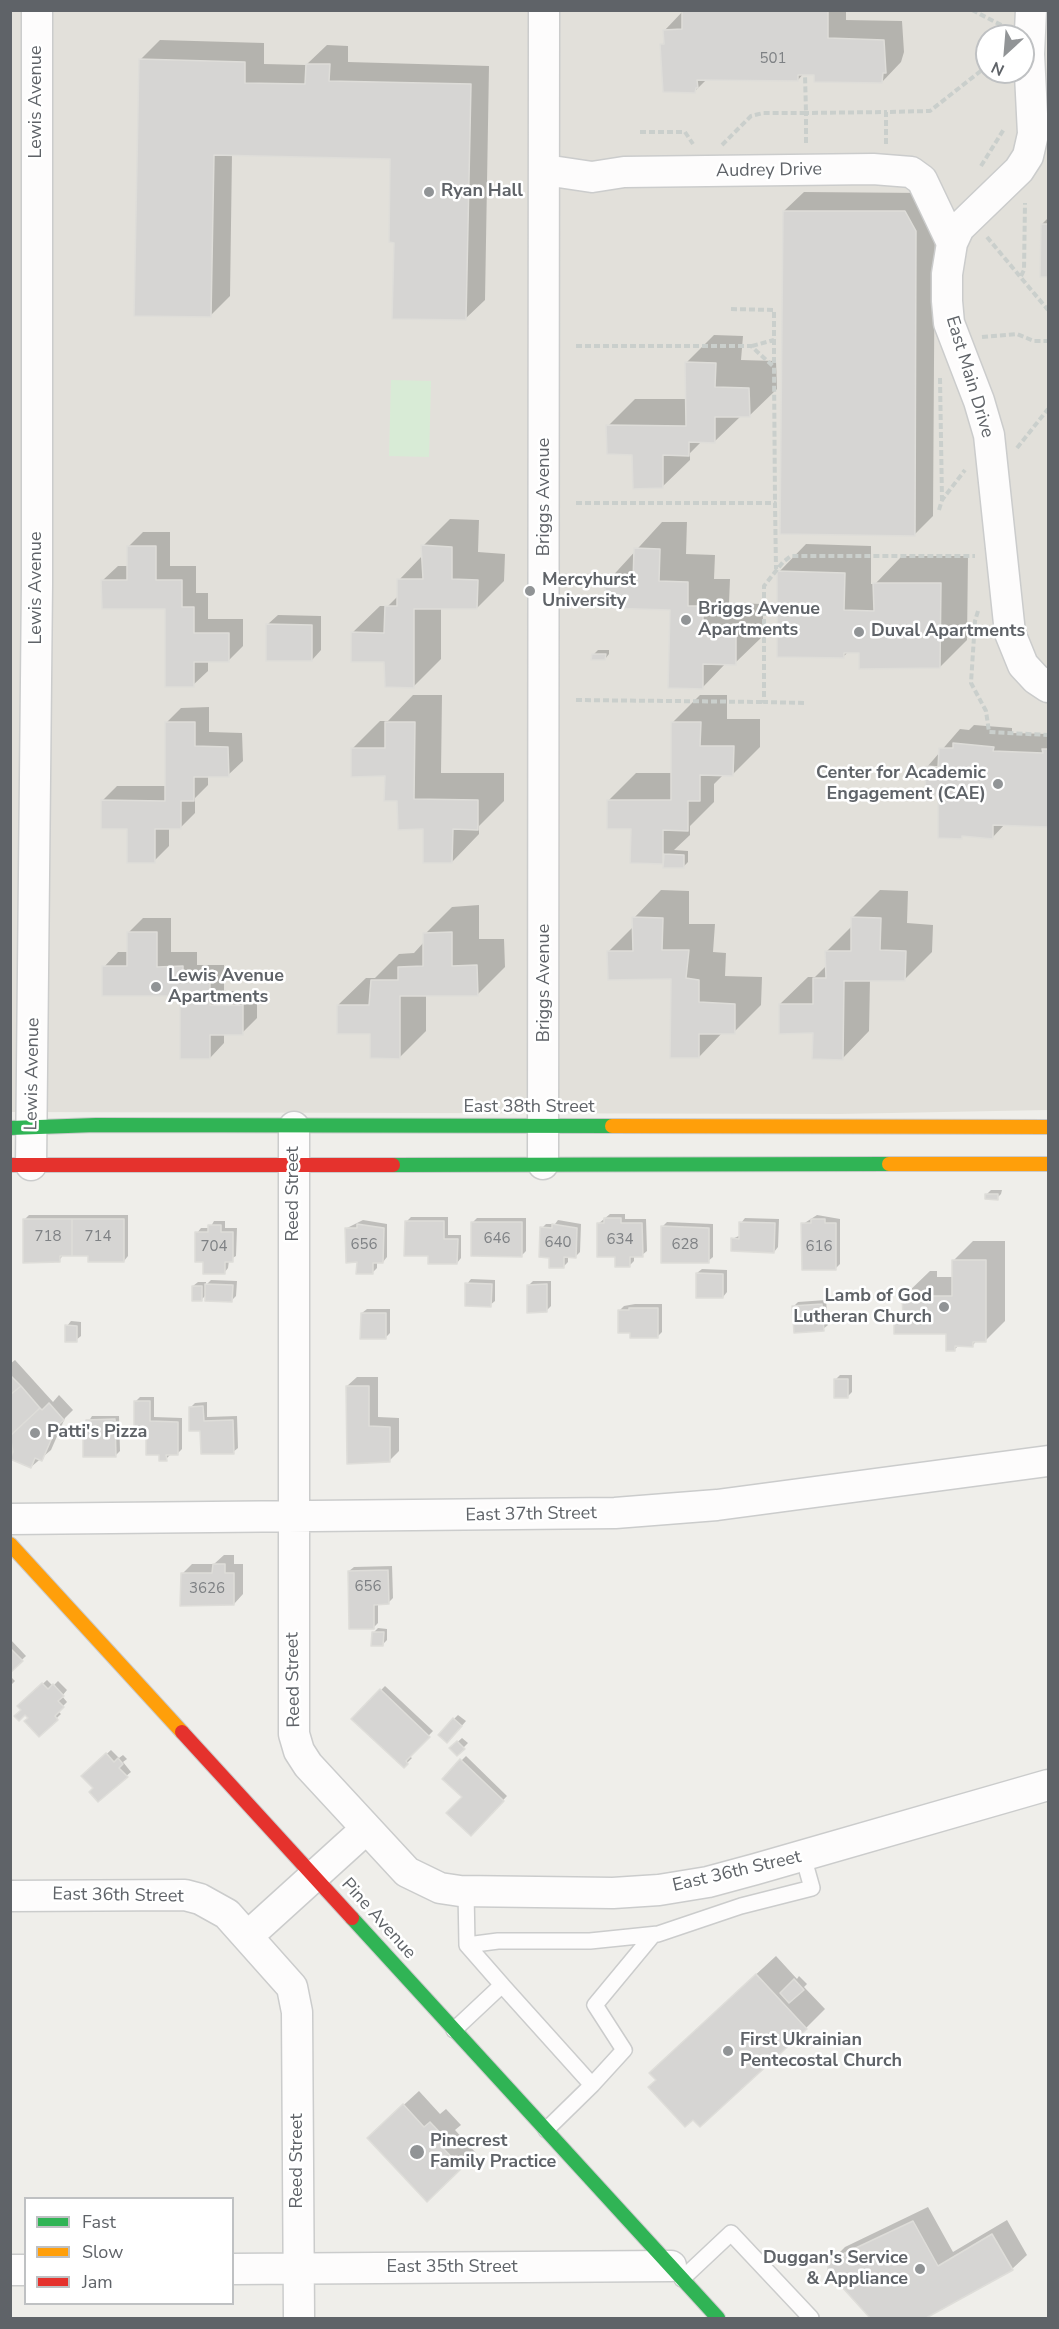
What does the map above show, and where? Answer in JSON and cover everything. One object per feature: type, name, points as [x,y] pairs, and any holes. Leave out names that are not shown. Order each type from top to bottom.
[{"type":"main road","name":"East 38th Street","points":[[21,1127],[545,1125],[1048,1127]]},
{"type":"main road","points":[[21,1165],[1048,1164]]},
{"type":"main road","name":"Pine Avenue","points":[[10,1544],[718,2319]]},
{"type":"street","name":"Lewis Avenue","points":[[21,1165],[38,584],[37,10]]},
{"type":"street","name":"Briggs Avenue","points":[[543,1164],[545,1125],[544,10]]},
{"type":"street","name":"East Main Drive","points":[[1030,10],[1029,54],[1033,134],[1022,182],[968,216],[952,243],[947,274],[948,323],[980,401],[989,435],[1010,633],[1023,665],[1036,679],[1048,687]]},
{"type":"street","points":[[1022,182],[1048,155]]},
{"type":"street","name":"Audrey Drive","points":[[545,170],[592,177],[624,172],[873,169],[911,172],[922,180],[952,243]]},
{"type":"street","name":"Reed Street","points":[[294,1127],[294,1734],[299,1751],[308,1765],[366,1829]]},
{"type":"street","name":"East 37th Street","points":[[10,1519],[651,1511],[717,1505],[1048,1461]]},
{"type":"street","name":"East 36th Street","points":[[366,1829],[407,1872],[440,1888],[466,1892],[613,1893],[659,1890],[708,1882],[1048,1785]]},
{"type":"street","points":[[248,1936],[366,1829]]},
{"type":"street","name":"East 36th Street","points":[[10,1896],[185,1895],[214,1905],[248,1936]]},
{"type":"street","name":"Reed Street","points":[[248,1936],[284,1976],[296,2000],[299,2319]]},
{"type":"street","name":"East 35th Street","points":[[234,2269],[676,2273]]},
{"type":"lane","points":[[467,1945],[498,1941],[590,1941],[653,1935],[741,1906],[812,1888],[803,1856]]},
{"type":"lane","points":[[466,1892],[467,1945],[592,2085]]},
{"type":"lane","points":[[546,2130],[624,2050],[595,2005],[653,1935]]},
{"type":"lane","points":[[454,2030],[502,1985]]},
{"type":"lane","points":[[676,2273],[731,2233],[811,2319]]},
{"type":"path","points":[[972,10],[1000,24]]},
{"type":"path","points":[[805,75],[807,154]]},
{"type":"path","points":[[717,150],[751,116],[763,113],[930,111],[975,75]]},
{"type":"path","points":[[886,112],[886,156]]},
{"type":"path","points":[[640,132],[685,132],[697,150]]},
{"type":"path","points":[[1021,276],[1024,270],[1022,182]]},
{"type":"path","points":[[983,233],[1048,310]]},
{"type":"path","points":[[731,309],[774,310],[776,570]]},
{"type":"path","points":[[979,337],[1017,334],[1034,341],[1048,341]]},
{"type":"path","points":[[576,346],[751,346],[774,340]]},
{"type":"path","points":[[751,346],[774,367]]},
{"type":"path","points":[[939,510],[942,500],[940,370]]},
{"type":"path","points":[[1013,452],[1048,408]]},
{"type":"path","points":[[942,500],[969,464]]},
{"type":"path","points":[[576,503],[775,503]]},
{"type":"path","points":[[764,702],[764,586],[791,556],[975,556]]},
{"type":"path","points":[[576,700],[804,704]]},
{"type":"shaded area","name":"Mercyhurst University","points":[[11,11],[1048,11],[1048,1110],[839,1114],[11,1112]]},
{"type":"green space","points":[[391,380],[431,381],[429,457],[389,456]]},
{"type":"building","points":[[682,10],[828,10],[828,38],[884,40],[886,73],[883,73],[882,83],[814,82],[814,75],[798,75],[798,81],[697,80],[698,88],[695,93],[663,92],[660,44],[664,44],[663,30],[682,29]]},
{"type":"building","name":"Ryan Hall","points":[[139,59],[245,62],[245,83],[305,84],[306,64],[330,64],[329,81],[471,84],[466,320],[392,319],[394,243],[389,242],[390,159],[214,155],[211,317],[134,316]]},
{"type":"building","points":[[783,211],[905,211],[916,231],[915,536],[780,534]]},
{"type":"building","points":[[1041,224],[1048,224],[1048,277],[1040,277]]},
{"type":"building","points":[[685,362],[716,363],[715,387],[749,388],[750,417],[715,417],[715,443],[689,442],[689,456],[663,455],[663,488],[633,489],[632,455],[607,454],[606,425],[686,426]]},
{"type":"building","points":[[421,545],[452,547],[452,579],[478,580],[477,609],[414,609],[414,688],[385,687],[384,662],[351,662],[351,632],[384,633],[385,606],[397,606],[397,579],[423,579]]},
{"type":"building","points":[[127,546],[156,546],[156,580],[182,580],[182,607],[194,607],[194,633],[229,633],[229,662],[194,662],[194,687],[165,687],[165,609],[102,609],[101,580],[127,580]]},
{"type":"building","name":"Briggs Avenue Apartments","points":[[634,548],[660,549],[659,581],[688,582],[688,606],[703,606],[703,630],[736,631],[736,665],[703,664],[703,689],[668,688],[670,610],[605,608],[605,581],[633,582]]},
{"type":"building","name":"Duval Apartments","points":[[777,571],[845,573],[844,610],[874,611],[873,583],[941,583],[940,668],[859,669],[859,653],[844,653],[844,658],[777,657]]},
{"type":"building","points":[[266,624],[312,625],[312,661],[266,661]]},
{"type":"building","points":[[592,654],[606,654],[605,660],[591,660]]},
{"type":"building","points":[[165,722],[195,722],[195,746],[228,747],[229,777],[194,777],[194,801],[181,801],[181,829],[155,829],[155,863],[127,863],[127,829],[101,829],[101,800],[165,801]]},
{"type":"building","points":[[385,722],[415,722],[414,799],[478,800],[478,830],[453,829],[452,863],[423,863],[423,829],[398,830],[397,801],[384,801],[385,776],[351,777],[351,748],[385,748]]},
{"type":"building","points":[[671,722],[701,722],[700,746],[734,746],[733,776],[700,775],[700,801],[688,801],[688,831],[663,830],[663,864],[630,863],[631,829],[607,829],[607,800],[671,800]]},
{"type":"building","points":[[953,743],[994,747],[993,751],[1043,753],[1042,749],[1048,749],[1048,827],[993,825],[993,839],[962,836],[962,839],[938,838],[938,795],[925,795],[926,766],[938,767],[939,748],[953,748]]},
{"type":"building","points":[[664,854],[684,855],[684,868],[663,868]]},
{"type":"building","points":[[632,917],[663,918],[662,950],[689,950],[686,978],[699,980],[699,1002],[735,1004],[735,1034],[699,1034],[699,1058],[670,1058],[671,979],[608,980],[607,951],[633,951]]},
{"type":"building","points":[[851,917],[881,918],[880,950],[906,951],[905,981],[844,981],[843,1060],[812,1059],[813,1033],[779,1034],[779,1004],[813,1004],[813,978],[826,978],[825,951],[851,951]]},
{"type":"building","name":"Lewis Avenue Apartments","points":[[127,932],[157,932],[157,967],[183,966],[183,979],[210,979],[210,1005],[243,1005],[243,1035],[210,1035],[210,1059],[180,1059],[180,996],[102,996],[102,966],[127,966]]},
{"type":"building","points":[[452,932],[452,966],[477,965],[478,996],[400,996],[400,1059],[370,1058],[370,1034],[337,1034],[337,1005],[369,1005],[371,980],[398,980],[398,967],[423,966],[423,933]]},
{"type":"building","points":[[985,1194],[998,1194],[998,1200],[985,1199]]},
{"type":"building","points":[[604,1218],[621,1218],[621,1223],[642,1223],[643,1257],[630,1257],[630,1267],[615,1267],[615,1257],[597,1257],[597,1223],[604,1223]]},
{"type":"building","points":[[23,1219],[72,1219],[72,1256],[60,1256],[60,1262],[23,1263]]},
{"type":"building","points":[[72,1219],[124,1219],[124,1262],[88,1262],[88,1256],[72,1256]]},
{"type":"building","points":[[811,1219],[825,1219],[825,1223],[836,1223],[836,1270],[802,1270],[801,1223],[811,1223]]},
{"type":"building","points":[[405,1221],[444,1221],[444,1239],[458,1239],[457,1264],[428,1264],[428,1256],[404,1256]]},
{"type":"building","points":[[471,1222],[522,1222],[522,1257],[471,1256]]},
{"type":"building","points":[[739,1222],[775,1223],[774,1253],[731,1251],[731,1238],[739,1239]]},
{"type":"building","points":[[357,1224],[384,1228],[383,1263],[373,1263],[373,1274],[356,1274],[357,1262],[346,1263],[345,1228],[357,1228]]},
{"type":"building","points":[[552,1224],[577,1228],[576,1258],[564,1257],[564,1268],[549,1268],[549,1258],[539,1257],[540,1227],[552,1228]]},
{"type":"building","points":[[208,1225],[221,1225],[221,1232],[233,1232],[233,1262],[225,1262],[225,1274],[203,1274],[203,1262],[195,1262],[195,1232],[208,1232]]},
{"type":"building","points":[[661,1226],[709,1228],[709,1263],[661,1263]]},
{"type":"building","name":"Lamb of God Lutheran Church","points":[[952,1260],[986,1260],[986,1342],[973,1342],[973,1347],[955,1346],[955,1351],[946,1351],[946,1334],[894,1334],[894,1318],[903,1318],[902,1296],[909,1296],[909,1290],[918,1290],[918,1296],[952,1296]]},
{"type":"building","points":[[696,1273],[723,1274],[723,1298],[696,1298]]},
{"type":"building","points":[[465,1283],[492,1284],[491,1307],[465,1306]]},
{"type":"building","points":[[205,1284],[233,1285],[232,1302],[205,1301]]},
{"type":"building","points":[[547,1284],[547,1312],[527,1313],[527,1285]]},
{"type":"building","points":[[192,1286],[202,1286],[202,1301],[192,1301]]},
{"type":"building","points":[[822,1304],[824,1331],[794,1333],[792,1306]]},
{"type":"building","points":[[629,1308],[658,1308],[658,1338],[630,1338],[630,1333],[618,1333],[618,1310],[629,1310]]},
{"type":"building","points":[[361,1313],[386,1313],[386,1339],[360,1339]]},
{"type":"building","points":[[65,1325],[77,1326],[77,1342],[65,1342]]},
{"type":"building","points":[[10,1375],[21,1386],[10,1395]]},
{"type":"building","points":[[834,1379],[848,1379],[848,1398],[834,1398]]},
{"type":"building","points":[[21,1386],[40,1408],[10,1436],[10,1395]]},
{"type":"building","points":[[346,1386],[369,1386],[369,1426],[390,1427],[390,1462],[347,1464]]},
{"type":"building","points":[[134,1401],[150,1401],[150,1421],[178,1422],[178,1455],[166,1455],[167,1461],[159,1461],[159,1455],[146,1455],[146,1431],[134,1431]]},
{"type":"building","points":[[49,1403],[64,1420],[57,1426],[42,1461],[35,1458],[31,1468],[10,1459],[13,1452],[10,1436],[40,1408],[42,1410]]},
{"type":"building","points":[[203,1406],[204,1421],[233,1420],[234,1454],[201,1454],[200,1431],[189,1431],[189,1407]]},
{"type":"building","points":[[115,1419],[116,1457],[83,1457],[83,1426],[86,1420]]},
{"type":"building","points":[[213,1564],[225,1564],[225,1573],[234,1573],[234,1605],[180,1606],[181,1573],[212,1573]]},
{"type":"building","points":[[388,1570],[389,1604],[374,1605],[374,1629],[349,1629],[348,1571]]},
{"type":"building","points":[[372,1632],[384,1632],[383,1646],[371,1646]]},
{"type":"building","points":[[10,1648],[23,1661],[10,1673]]},
{"type":"building","points":[[42,1683],[48,1689],[53,1684],[64,1696],[58,1701],[64,1707],[55,1716],[58,1720],[39,1737],[24,1721],[28,1718],[25,1715],[19,1721],[14,1716],[21,1710],[17,1706]]},
{"type":"building","points":[[380,1689],[430,1737],[406,1761],[408,1764],[404,1768],[351,1719]]},
{"type":"building","points":[[453,1718],[462,1726],[447,1743],[438,1735]]},
{"type":"building","points":[[457,1741],[465,1749],[457,1756],[449,1748]]},
{"type":"building","points":[[106,1753],[114,1762],[118,1758],[123,1764],[119,1768],[128,1777],[98,1802],[89,1792],[93,1788],[81,1776]]},
{"type":"building","points":[[460,1759],[504,1801],[471,1836],[446,1813],[462,1797],[442,1779]]},
{"type":"building","name":"First Ukrainian Pentecostal Church","points":[[756,1974],[807,2029],[700,2127],[693,2120],[685,2127],[648,2087],[656,2080],[649,2073]]},
{"type":"building","points":[[794,1979],[804,1990],[789,2003],[780,1993]]},
{"type":"building","points":[[403,2104],[424,2127],[430,2122],[447,2140],[441,2146],[462,2168],[427,2202],[367,2138]]},
{"type":"building","name":"Duggan's Service & Appliance","points":[[913,2221],[938,2266],[992,2234],[1013,2270],[926,2318],[870,2318],[832,2276],[828,2277],[828,2261]]},
{"type":"traffic: fast","points":[[10,1128],[96,1125],[612,1126]]},
{"type":"traffic: fast","points":[[393,1165],[889,1164]]},
{"type":"traffic: fast","points":[[352,1918],[718,2318]]},
{"type":"traffic: slow","points":[[612,1126],[1048,1127]]},
{"type":"traffic: slow","points":[[889,1164],[1048,1164]]},
{"type":"traffic: slow","points":[[10,1544],[182,1732]]},
{"type":"traffic: jam","points":[[10,1165],[393,1165]]},
{"type":"traffic: jam","points":[[182,1732],[352,1918]]},
{"type":"place","name":"Ryan Hall","points":[[429,192]]},
{"type":"place","name":"Mercyhurst University","points":[[530,591]]},
{"type":"place","name":"Briggs Avenue Apartments","points":[[686,620]]},
{"type":"place","name":"Duval Apartments","points":[[859,632]]},
{"type":"place","name":"Center for Academic Engagement (CAE)","points":[[998,784]]},
{"type":"place","name":"Lewis Avenue Apartments","points":[[156,987]]},
{"type":"place","name":"Lamb of God Lutheran Church","points":[[944,1307]]},
{"type":"place","name":"Patti's Pizza","points":[[35,1433]]},
{"type":"place","name":"First Ukrainian Pentecostal Church","points":[[728,2051]]},
{"type":"place","name":"Pinecrest Family Practice","points":[[417,2152]]},
{"type":"place","name":"Duggan's Service & Appliance","points":[[920,2269]]}]
